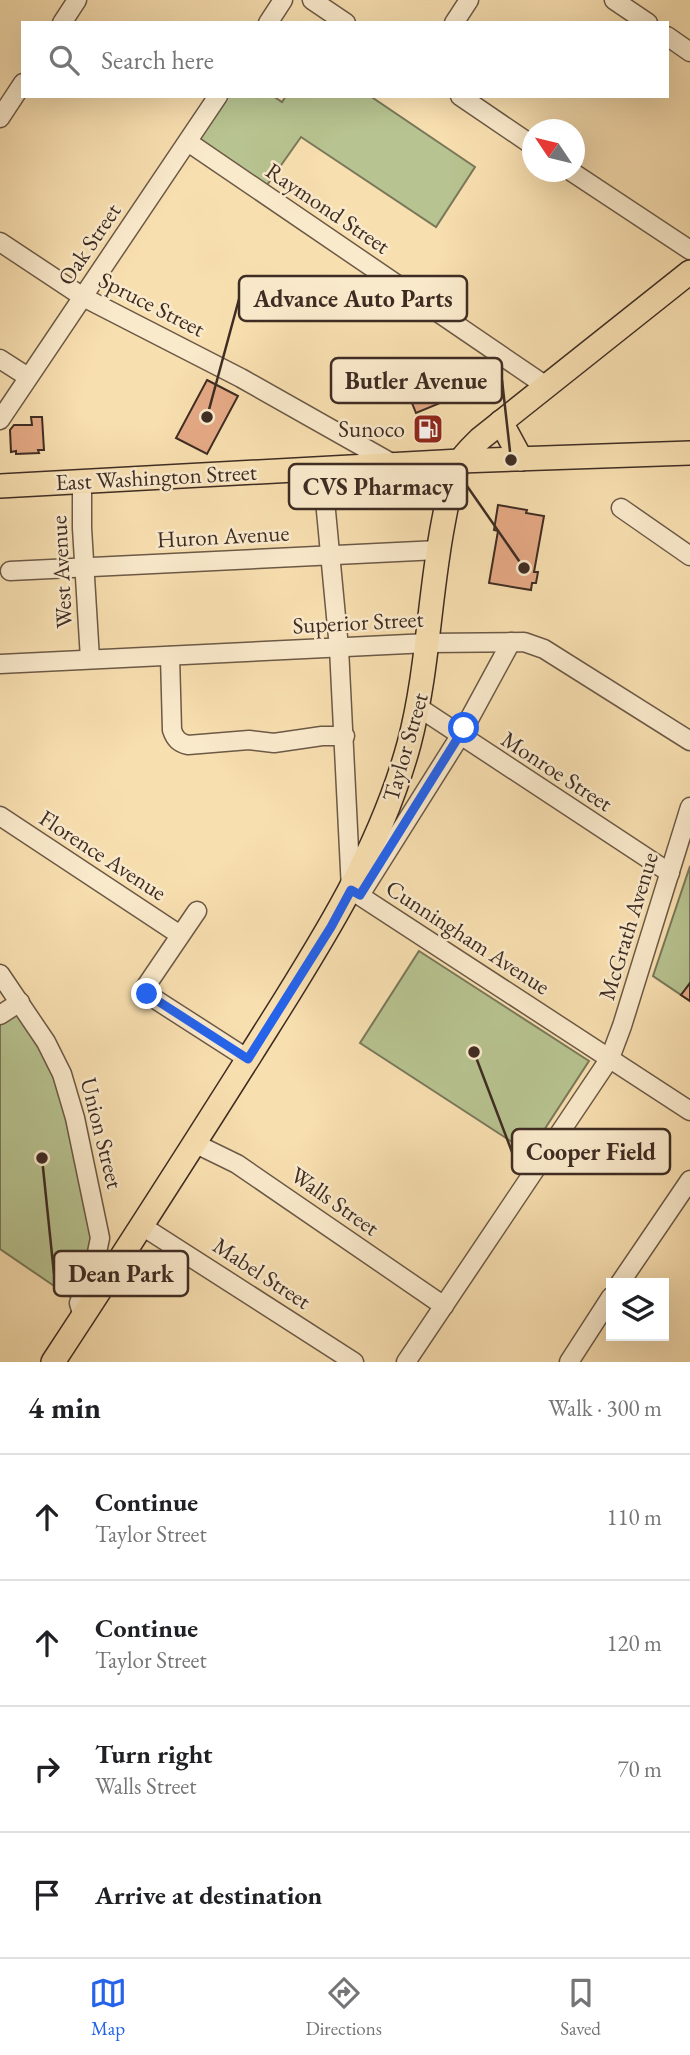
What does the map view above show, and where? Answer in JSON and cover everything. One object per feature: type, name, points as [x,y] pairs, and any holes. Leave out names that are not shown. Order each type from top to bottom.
[{"type":"main road","points":[[460,461],[480,439],[690,272]]},
{"type":"main road","points":[[501,422],[521,459]]},
{"type":"main road","name":"East Washington Street","points":[[0,485],[460,461],[690,453]]},
{"type":"main road","name":"Taylor Street","points":[[53,1362],[356,892],[396,786],[418,707],[438,550],[450,491],[460,461]]},
{"type":"street","points":[[63,21],[77,0]]},
{"type":"street","points":[[269,21],[283,0]]},
{"type":"street","points":[[312,0],[343,21]]},
{"type":"street","points":[[455,21],[470,0]]},
{"type":"street","points":[[614,0],[645,21]]},
{"type":"street","points":[[669,37],[690,52]]},
{"type":"street","points":[[0,118],[21,86]]},
{"type":"street","name":"Oak Street","points":[[0,419],[217,98]]},
{"type":"street","points":[[463,98],[522,138]]},
{"type":"street","name":"Raymond Street","points":[[188,142],[546,386]]},
{"type":"street","points":[[585,181],[690,250]]},
{"type":"street","name":"Spruce Street","points":[[0,242],[83,297],[240,378],[395,465]]},
{"type":"street","points":[[0,359],[27,377]]},
{"type":"street","name":"Cunningham Avenue","points":[[322,468],[339,648],[356,892],[690,1111]]},
{"type":"street","name":"West Avenue","points":[[82,481],[90,659]]},
{"type":"street","points":[[621,508],[690,556]]},
{"type":"street","name":"Huron Avenue","points":[[10,571],[438,550]]},
{"type":"street","name":"Taylor Street","points":[[356,892],[460,736],[512,642]]},
{"type":"street","name":"Superior Street","points":[[0,664],[428,643],[524,642],[544,649],[690,741]]},
{"type":"street","points":[[170,656],[172,730],[181,743],[188,746],[249,740],[274,743],[322,736],[345,736]]},
{"type":"street","name":"Monroe Street","points":[[418,707],[670,873]]},
{"type":"street","name":"McGrath Avenue","points":[[406,1362],[610,1058],[690,807]]},
{"type":"street","name":"Florence Avenue","points":[[0,816],[180,935]]},
{"type":"street","points":[[197,911],[144,989],[147,994],[248,1059]]},
{"type":"street","name":"Union Street","points":[[0,974],[46,1042],[62,1074],[74,1112],[100,1238],[95,1262],[79,1303],[83,1317]]},
{"type":"street","points":[[0,1015],[20,1002]]},
{"type":"street","name":"Walls Street","points":[[194,1143],[220,1154],[248,1171],[444,1306]]},
{"type":"street","points":[[623,1278],[690,1180]]},
{"type":"street","name":"Mabel Street","points":[[142,1226],[354,1362]]},
{"type":"street","points":[[569,1362],[606,1305]]},
{"type":"green space","points":[[217,98],[276,98],[282,102],[285,98],[373,98],[475,167],[436,227],[301,137],[262,192],[188,142]]},
{"type":"green space","points":[[690,866],[690,1001],[653,976]]},
{"type":"green space","points":[[419,951],[589,1061],[529,1153],[360,1043]]},
{"type":"green space","points":[[20,1002],[46,1042],[99,1229],[79,1303],[0,1249],[0,1015]]},
{"type":"building","points":[[207,380],[238,396],[207,454],[176,438]]},
{"type":"building","points":[[439,386],[445,401],[416,413],[410,398]]},
{"type":"building","name":"Sunoco","points":[[433,415],[441,436],[423,443],[415,422]]},
{"type":"building","points":[[31,417],[42,417],[44,450],[38,450],[39,453],[11,452],[10,430],[14,425],[32,425]]},
{"type":"building","points":[[498,505],[544,516],[534,572],[538,572],[536,583],[532,583],[531,590],[489,583],[498,531],[494,530]]},
{"type":"building","points":[[690,983],[690,1001],[681,995]]},
{"type":"place","name":"Advance Auto Parts","points":[[207,417]]},
{"type":"place","name":"Sunoco","points":[[428,429]]},
{"type":"place","name":"Butler Avenue","points":[[511,460]]},
{"type":"place","name":"CVS Pharmacy","points":[[524,568]]},
{"type":"place","name":"Cooper Field","points":[[474,1052]]},
{"type":"place","name":"Dean Park","points":[[42,1158]]},
{"type":"route","points":[[147,994],[248,1059],[331,927],[351,890],[360,895],[464,728]]}]
